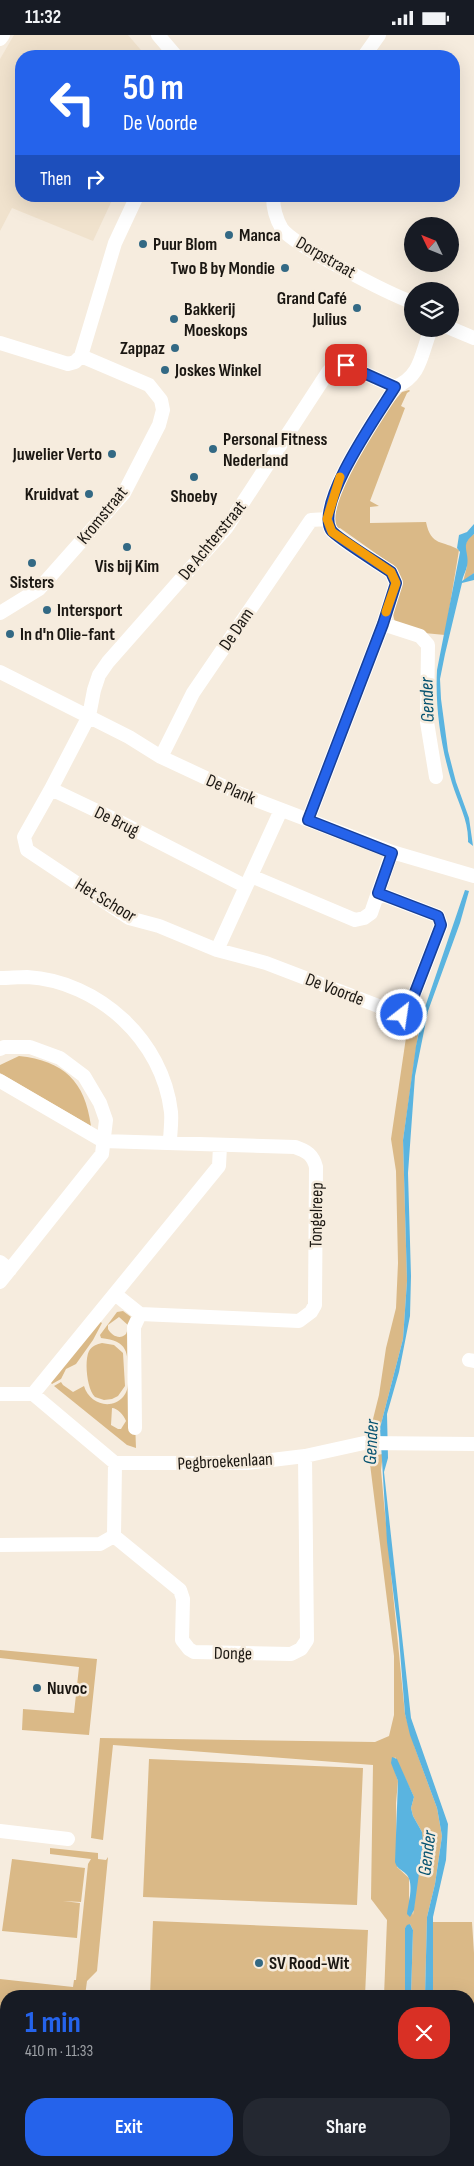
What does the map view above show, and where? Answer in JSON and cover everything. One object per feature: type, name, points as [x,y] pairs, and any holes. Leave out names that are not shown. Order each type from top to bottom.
[{"type":"street","points":[[0,39],[2,35]]},
{"type":"street","points":[[158,35],[171,50]]},
{"type":"street","points":[[368,50],[379,35]]},
{"type":"street","points":[[0,343],[68,364],[75,362],[81,356],[115,243],[134,202]]},
{"type":"street","name":"Dorpstraat","points":[[273,202],[274,213],[283,229],[294,240],[404,298]]},
{"type":"street","points":[[459,332],[474,338]]},
{"type":"street","points":[[308,820],[383,624],[396,583],[391,572],[332,532],[327,519],[339,479],[395,387],[404,383],[415,374],[428,337]]},
{"type":"street","name":"Kromstraat","points":[[0,613],[39,589],[124,493],[159,425],[163,409],[156,391],[149,385],[81,356]]},
{"type":"street","name":"De Achterstraat","points":[[89,716],[99,675],[108,662],[227,527],[328,372],[336,364],[346,365],[395,387]]},
{"type":"street","name":"De Dam","points":[[160,757],[193,693],[311,519],[327,519]]},
{"type":"street","points":[[383,624],[420,636],[428,645],[427,722],[436,777]]},
{"type":"street","name":"De Plank","points":[[0,672],[129,737],[160,757],[238,793],[392,853],[474,876]]},
{"type":"street","points":[[51,789],[89,716]]},
{"type":"street","name":"De Brug","points":[[51,789],[248,881],[355,920],[364,919],[370,913],[392,853]]},
{"type":"street","name":"Het Schoor","points":[[51,789],[24,837],[26,850],[129,917],[217,950]]},
{"type":"street","points":[[217,950],[281,810]]},
{"type":"street","name":"De Voorde","points":[[217,950],[266,963],[402,1015],[409,1008],[441,925],[438,916],[378,893]]},
{"type":"street","points":[[0,978],[27,977],[54,982],[91,995],[139,1034],[152,1054],[164,1081],[171,1114],[170,1143]]},
{"type":"street","points":[[0,1049],[4,1047],[30,1047],[48,1052],[71,1065],[84,1076],[100,1103],[106,1119],[102,1154],[5,1266],[0,1282]]},
{"type":"street","points":[[0,1081],[104,1141]]},
{"type":"street","name":"Tongelreep","points":[[104,1141],[296,1147],[306,1151],[314,1159],[316,1167],[315,1305],[311,1312],[299,1321],[140,1314]]},
{"type":"street","points":[[33,1394],[219,1166],[220,1146]]},
{"type":"street","points":[[114,1294],[140,1314],[134,1327],[135,1428]]},
{"type":"street","points":[[0,1394],[33,1394],[115,1463],[114,1535],[100,1544],[0,1545]]},
{"type":"street","name":"Pegbroekenlaan","points":[[115,1463],[247,1463],[374,1443],[474,1444]]},
{"type":"street","name":"Donge","points":[[114,1535],[180,1590],[183,1599],[182,1639],[189,1649],[194,1652],[296,1653],[307,1640],[305,1455]]},
{"type":"street","points":[[0,1831],[68,1839]]},
{"type":"shaded area","points":[[14,35],[128,35],[141,50],[15,50],[15,202],[111,202],[93,241],[12,208],[0,231],[0,59]]},
{"type":"shaded area","points":[[409,390],[401,406],[405,408],[370,501],[379,506],[370,507],[370,523],[426,522],[428,530],[434,539],[459,550],[445,635],[424,633],[396,624],[393,609],[400,583],[395,567],[340,528],[336,530],[333,524],[343,481],[390,406],[402,392]]},
{"type":"shaded area","points":[[474,534],[474,573],[463,582],[467,566],[465,546],[468,538]]},
{"type":"shaded area","points":[[408,1024],[419,1028],[403,1140],[407,1281],[403,1339],[380,1428],[370,1431],[379,1395],[386,1348],[396,1308],[398,1263],[396,1171],[391,1139]]},
{"type":"shaded area","points":[[19,1056],[48,1063],[60,1068],[70,1076],[84,1097],[91,1126],[0,1073],[0,1065]]},
{"type":"shaded area","points":[[123,1311],[131,1317],[136,1448],[127,1445],[54,1386],[61,1382],[73,1392],[84,1386],[90,1397],[95,1401],[106,1404],[112,1404],[123,1397],[128,1384],[127,1354],[125,1349],[117,1342],[101,1338],[100,1335],[117,1312]],"holes":[[[119,1317],[129,1326],[126,1334],[121,1337],[114,1335],[108,1329],[108,1325]],[[112,1408],[122,1414],[126,1421],[121,1429],[111,1425]]]},
{"type":"shaded area","points":[[99,1321],[102,1323],[93,1340],[76,1364],[66,1369],[61,1379],[52,1384],[50,1382]]},
{"type":"shaded area","points":[[102,1343],[114,1345],[123,1353],[125,1386],[118,1396],[104,1400],[95,1397],[92,1393],[88,1382],[87,1368],[89,1351],[95,1345]]},
{"type":"shaded area","points":[[383,1454],[381,1470],[405,1714],[437,1808],[442,1836],[435,1884],[427,1917],[425,1990],[411,1990],[413,1930],[410,1924],[405,1928],[405,1990],[384,1990],[387,1920],[371,1899],[373,1765],[113,1745],[103,1840],[91,1838],[100,1738],[375,1742],[389,1736],[394,1715],[394,1656],[369,1456]],"holes":[[[395,1757],[414,1797],[411,1808],[413,1816],[422,1832],[422,1858],[417,1880],[413,1915],[409,1897],[409,1878],[397,1867],[396,1803],[398,1781],[393,1766]]]},
{"type":"shaded area","points":[[0,1650],[97,1659],[89,1735],[22,1730],[23,1709],[74,1713],[79,1667],[0,1658]]},
{"type":"shaded area","points":[[149,1759],[363,1768],[357,1905],[143,1897]]},
{"type":"shaded area","points":[[50,1848],[98,1853],[98,1859],[106,1860],[108,1857],[97,1971],[87,1981],[86,1990],[0,1990],[0,1979],[73,1987],[74,1980],[76,1980],[88,1864],[91,1859],[50,1854]]},
{"type":"shaded area","points":[[12,1859],[85,1868],[81,1902],[63,1901],[80,1903],[77,1938],[2,1931]]},
{"type":"shaded area","name":"SV Rood-Wit","points":[[153,1921],[368,1930],[365,1990],[150,1990]]},
{"type":"shaded area","points":[[433,1922],[472,1922],[474,1990],[433,1990]]},
{"type":"water","points":[[474,524],[474,534],[466,545],[468,561],[462,581],[474,573],[474,580],[462,583],[440,679],[448,751],[456,782],[469,818],[473,846],[468,842],[465,819],[452,783],[445,755],[438,713],[437,670],[460,552],[457,548],[459,535],[467,532]]},
{"type":"water","points":[[465,890],[469,891],[460,923],[428,1011],[415,1076],[408,1173],[411,1276],[410,1316],[399,1372],[387,1414],[388,1458],[384,1472],[411,1718],[448,1824],[446,1860],[433,1917],[433,1990],[425,1990],[427,1917],[435,1884],[442,1836],[437,1808],[410,1735],[405,1714],[399,1638],[387,1542],[380,1428],[403,1339],[407,1281],[403,1140],[416,1046],[423,1013]]},
{"type":"water","points":[[392,1757],[397,1759],[414,1797],[411,1808],[413,1816],[422,1832],[423,1844],[414,1910],[410,1917],[407,1914],[410,1893],[409,1878],[398,1868],[395,1862],[398,1781],[391,1763]]},
{"type":"water","points":[[410,1924],[413,1930],[411,1990],[405,1990],[405,1928]]},
{"type":"slow traffic","points":[[340,477],[327,519],[332,532],[391,572],[396,583],[386,612]]},
{"type":"place","name":"Manca","points":[[229,235]]},
{"type":"place","name":"Puur Blom","points":[[143,244]]},
{"type":"place","name":"Two B by Mondie","points":[[285,268]]},
{"type":"place","name":"Grand Café Julius","points":[[357,308]]},
{"type":"place","name":"Bakkerij Moeskops","points":[[174,319]]},
{"type":"place","name":"Zappaz","points":[[175,348]]},
{"type":"place","name":"Joskes Winkel","points":[[165,370]]},
{"type":"place","name":"Personal Fitness Nederland","points":[[213,449]]},
{"type":"place","name":"Juwelier Verto","points":[[112,454]]},
{"type":"place","name":"Shoeby","points":[[194,477]]},
{"type":"place","name":"Kruidvat","points":[[89,494]]},
{"type":"place","name":"Vis bij Kim","points":[[127,547]]},
{"type":"place","name":"Sisters","points":[[32,563]]},
{"type":"place","name":"Intersport","points":[[47,610]]},
{"type":"place","name":"In d'n Olie-fant","points":[[10,634]]},
{"type":"place","name":"Nuvoc","points":[[37,1688]]},
{"type":"place","name":"SV Rood-Wit","points":[[259,1963]]},
{"type":"route","points":[[346,365],[395,387],[339,479],[327,519],[332,532],[391,572],[396,583],[383,624],[308,820],[392,853],[378,893],[438,916],[441,925],[409,1008],[402,1015]]},
{"type":"water label","name":"Gender","points":[[426,700]]},
{"type":"water label","name":"Gender","points":[[370,1442]]},
{"type":"water label","name":"Gender","points":[[426,1853]]}]
